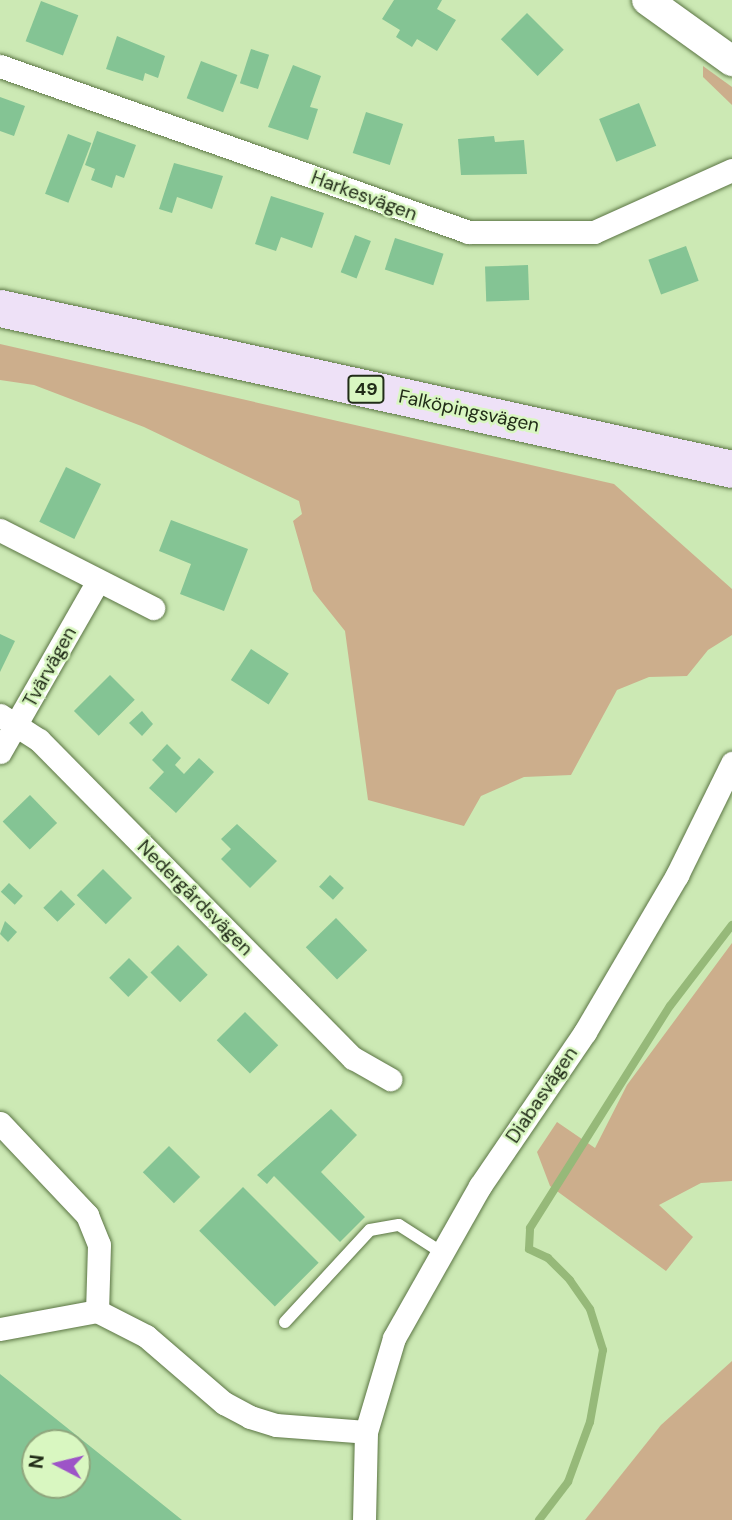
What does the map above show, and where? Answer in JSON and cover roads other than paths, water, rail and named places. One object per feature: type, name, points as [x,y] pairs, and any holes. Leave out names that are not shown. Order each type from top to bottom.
[{"type":"main road","name":"Falköpingsvägen","points":[[0,307],[732,470]]},
{"type":"street","points":[[647,0],[732,61]]},
{"type":"street","name":"Harkesvägen","points":[[0,66],[468,232],[594,232],[732,170]]},
{"type":"street","points":[[0,530],[54,554],[98,581],[153,608]]},
{"type":"street","name":"Tvärvägen","points":[[0,752],[9,720],[98,581]]},
{"type":"street","name":"Nedergårdsvägen","points":[[9,720],[353,1058],[390,1079]]},
{"type":"street","name":"Diabasvägen","points":[[364,1520],[366,1432],[394,1338],[441,1252],[585,1032],[677,875],[732,763]]},
{"type":"street","points":[[0,1123],[87,1215],[99,1245],[97,1311]]},
{"type":"street","points":[[0,1329],[97,1311],[146,1336],[224,1403],[250,1417],[276,1425],[366,1432]]},
{"type":"lane","points":[[285,1322],[370,1230],[399,1225],[441,1252]]},
{"type":"waterway","points":[[539,1520],[568,1482],[590,1422],[603,1350],[590,1309],[570,1280],[548,1258],[529,1249],[530,1228],[670,1006],[732,925]]}]
